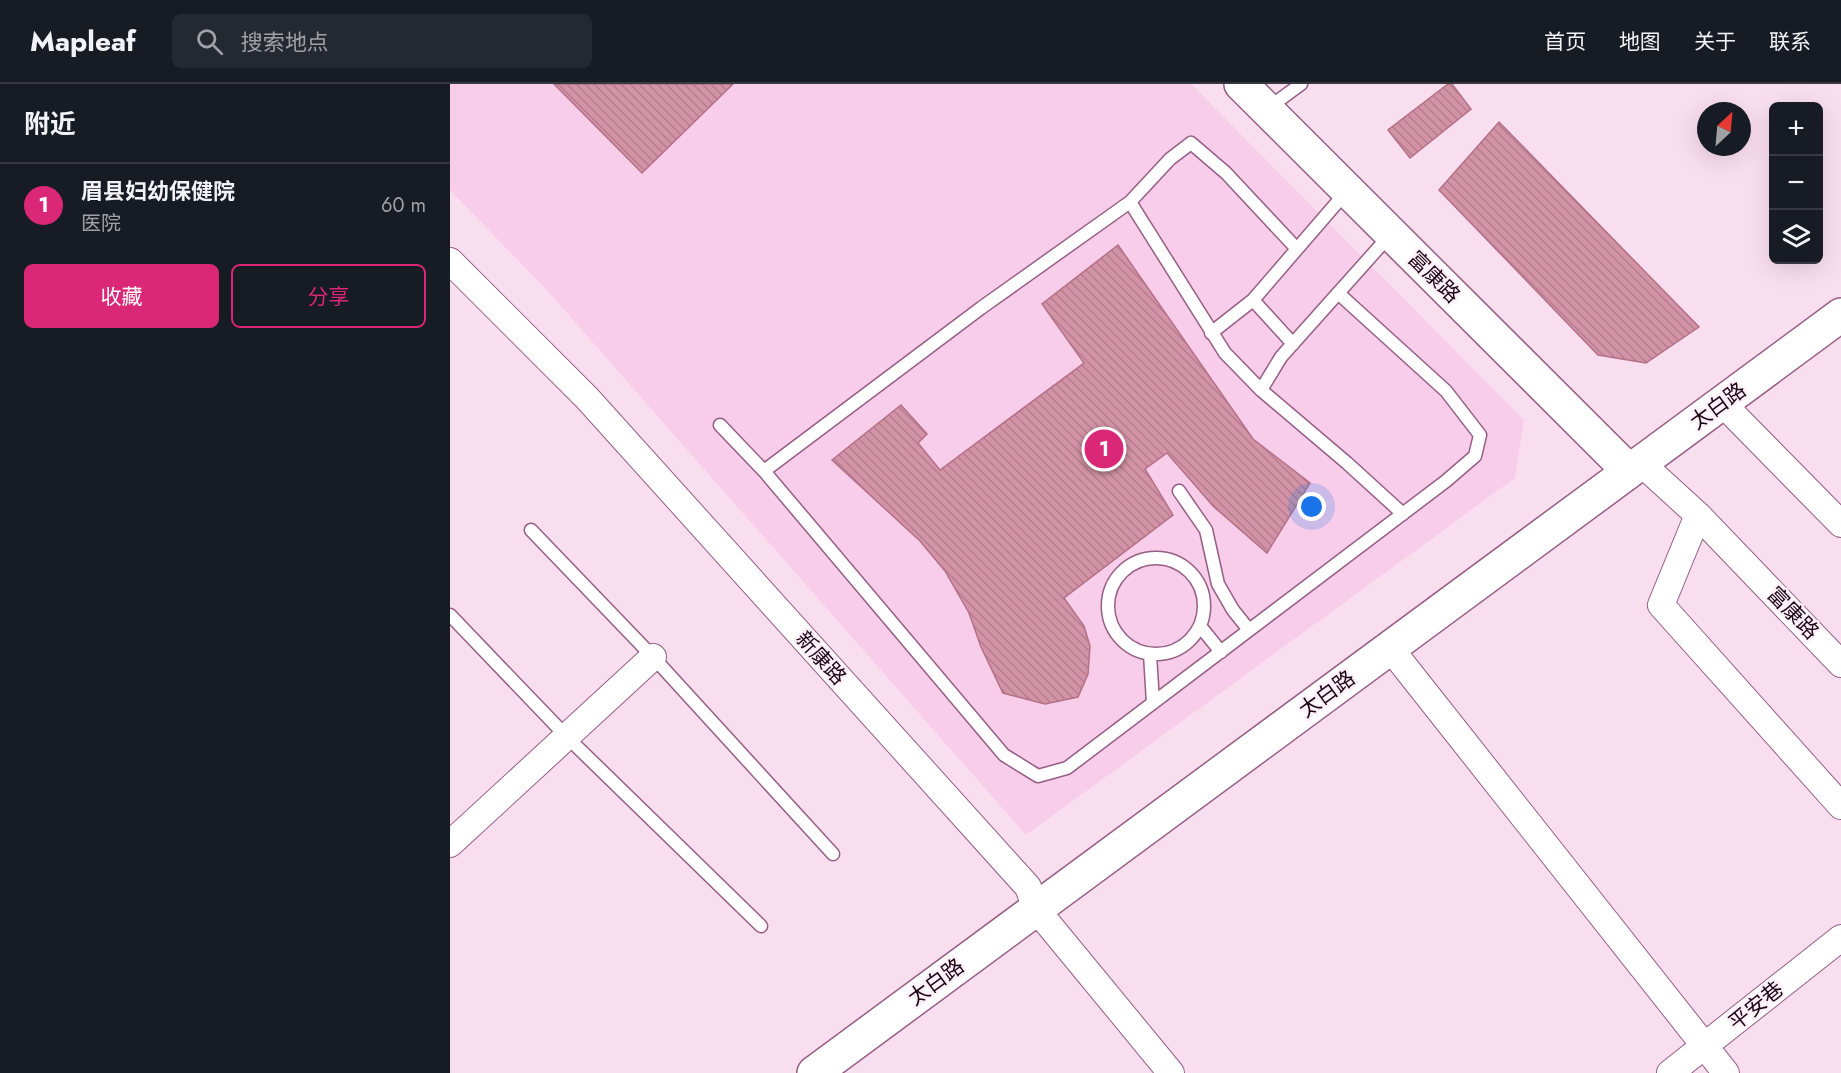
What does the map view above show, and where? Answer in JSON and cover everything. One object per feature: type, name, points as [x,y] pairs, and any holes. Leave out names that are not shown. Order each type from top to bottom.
[{"type":"main road","name":"富康路","points":[[1241,84],[1391,234],[1635,467]]},
{"type":"main road","name":"太白路","points":[[814,1073],[1841,315]]},
{"type":"street","name":"新康路","points":[[450,261],[587,398],[1028,887],[1036,909],[1171,1073]]},
{"type":"street","points":[[1722,403],[1841,524]]},
{"type":"street","name":"富康路","points":[[1635,467],[1698,515],[1841,664]]},
{"type":"street","points":[[1698,515],[1661,605],[1841,806]]},
{"type":"street","points":[[1390,648],[1726,1073]]},
{"type":"street","points":[[450,844],[653,657]]},
{"type":"street","name":"平安巷","points":[[1670,1073],[1841,938]]},
{"type":"lane","points":[[1266,109],[1301,84]]},
{"type":"lane","points":[[764,471],[981,308],[1130,202],[1170,159],[1191,143],[1226,173],[1298,249]]},
{"type":"lane","points":[[1211,333],[1253,300],[1348,191]]},
{"type":"lane","points":[[1130,202],[1225,353],[1261,390],[1403,514]]},
{"type":"lane","points":[[1261,390],[1281,357],[1391,234]]},
{"type":"lane","points":[[720,425],[764,471],[1004,755],[1038,776],[1067,768],[1403,514],[1475,456],[1480,435],[1446,391],[1338,293]]},
{"type":"lane","points":[[1253,300],[1293,344]]},
{"type":"lane","points":[[1179,491],[1206,530],[1218,584],[1233,610],[1249,630]]},
{"type":"lane","points":[[531,530],[653,657],[833,854]]},
{"type":"lane","points":[[1157,558],[1173,561],[1187,570],[1197,582],[1203,596],[1204,612],[1200,626],[1191,639],[1179,649],[1165,654],[1150,654],[1135,650],[1122,641],[1112,627],[1107,612],[1108,595],[1115,580],[1126,568],[1141,561],[1157,558]]},
{"type":"lane","points":[[450,615],[567,737],[762,926]]},
{"type":"lane","points":[[1200,626],[1221,651]]},
{"type":"lane","points":[[1150,654],[1153,703]]},
{"type":"shaded area","points":[[450,84],[1191,84],[1524,420],[1515,478],[1026,835],[544,287],[450,190]]},
{"type":"building","points":[[554,84],[733,84],[642,173]]},
{"type":"building","points":[[1448,84],[1452,84],[1471,109],[1410,158],[1388,130]]},
{"type":"building","points":[[1499,122],[1699,327],[1646,363],[1598,355],[1439,190]]},
{"type":"building","points":[[1118,245],[1253,439],[1310,483],[1267,553],[1213,506],[1167,453],[1145,469],[1173,515],[1064,598],[1084,626],[1090,646],[1088,674],[1078,697],[1045,704],[1003,693],[981,647],[969,613],[945,571],[920,541],[832,460],[901,405],[927,434],[918,443],[940,470],[1084,363],[1042,304]]},
{"type":"place","name":"眉县妇幼保健院","points":[[1104,449]]}]
